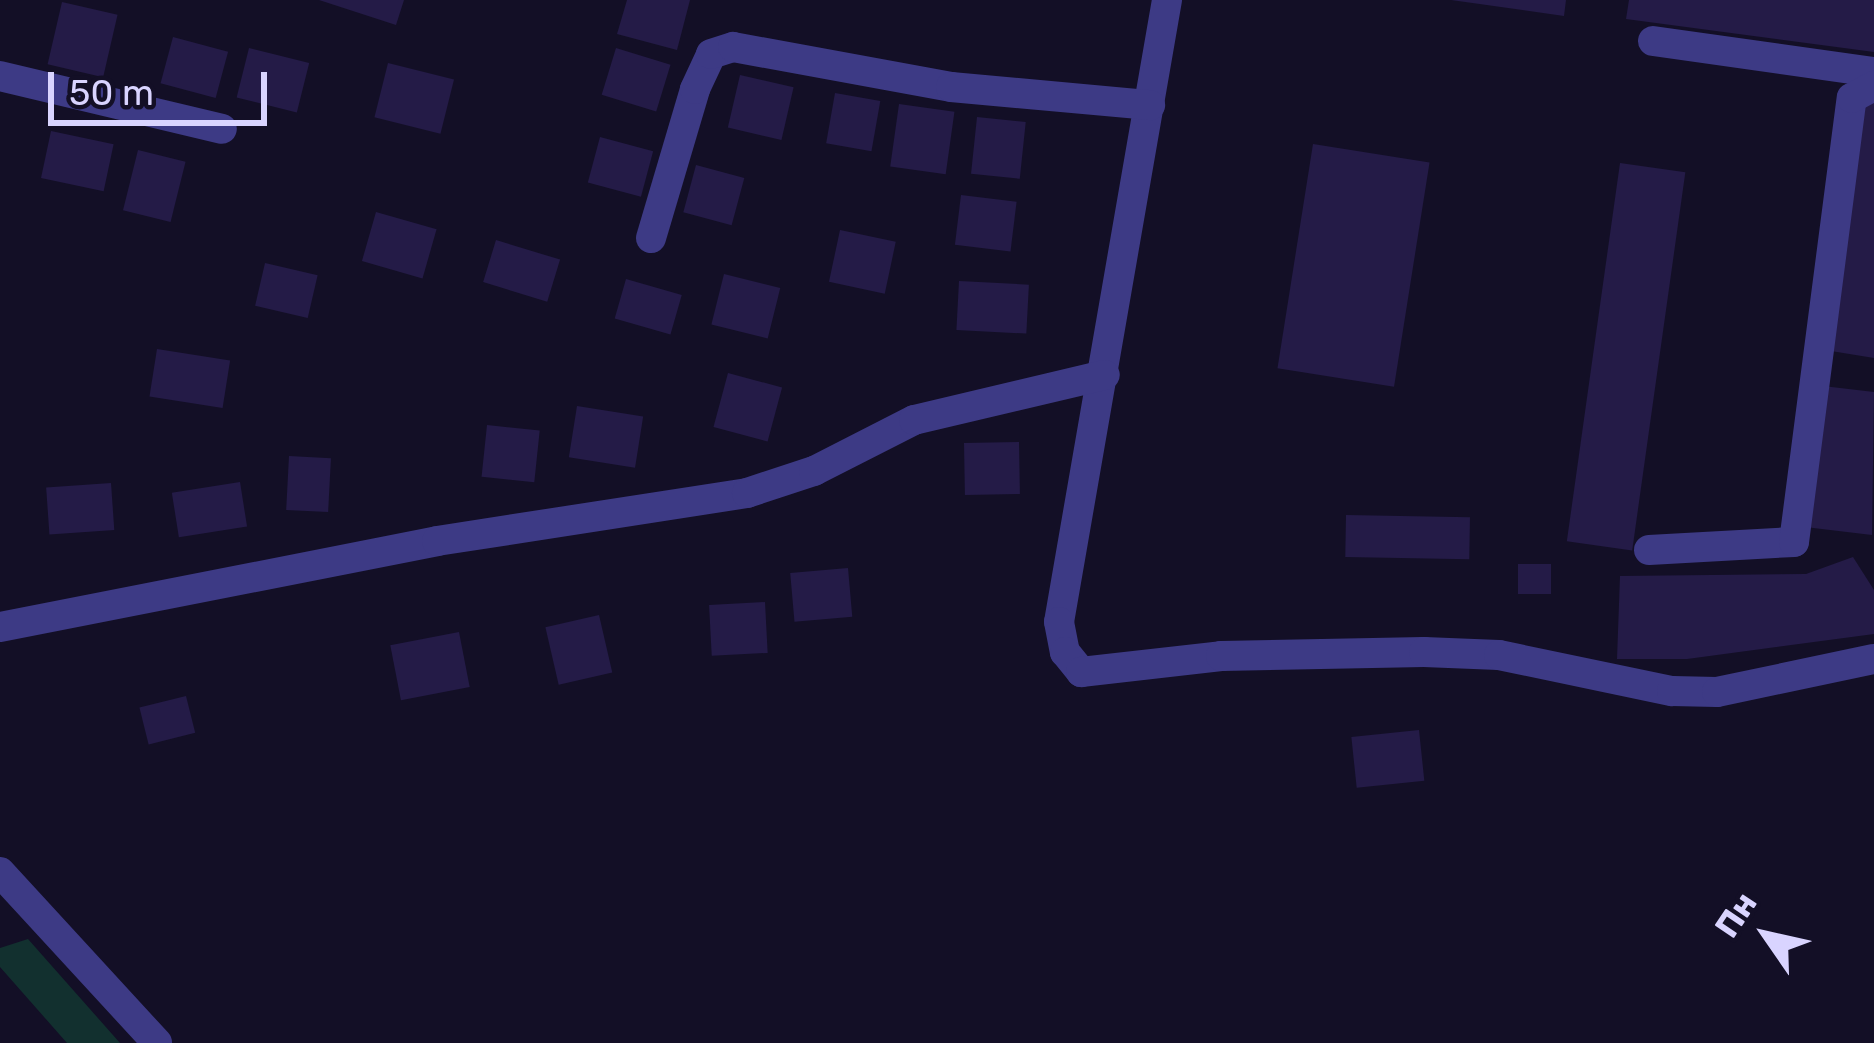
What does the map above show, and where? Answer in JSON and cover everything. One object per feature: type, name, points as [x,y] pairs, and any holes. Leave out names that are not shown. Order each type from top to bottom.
[{"type":"street","points":[[1167,0],[1059,622],[1065,652],[1081,672],[1221,656],[1424,652],[1499,655],[1672,691],[1717,692],[1874,659]]},
{"type":"street","points":[[1653,40],[1874,72]]},
{"type":"street","points":[[651,238],[695,89],[711,54],[733,47],[951,87],[1150,105]]},
{"type":"street","points":[[0,76],[222,129]]},
{"type":"street","points":[[1649,550],[1794,542],[1852,98],[1874,86]]},
{"type":"street","points":[[0,627],[437,541],[747,493],[814,471],[914,420],[1105,375]]},
{"type":"street","points":[[0,872],[157,1043]]},
{"type":"green space","points":[[28,939],[120,1043],[67,1043],[0,967],[0,948]]},
{"type":"building","points":[[319,0],[404,0],[396,25]]},
{"type":"building","points":[[627,0],[690,0],[677,50],[617,34]]},
{"type":"building","points":[[1451,0],[1566,0],[1564,16]]},
{"type":"building","points":[[1629,0],[1874,0],[1874,52],[1626,19]]},
{"type":"building","points":[[62,2],[118,15],[103,77],[48,64]]},
{"type":"building","points":[[173,37],[228,52],[216,98],[161,83]]},
{"type":"building","points":[[249,48],[309,63],[297,112],[237,97]]},
{"type":"building","points":[[616,48],[671,65],[656,112],[602,95]]},
{"type":"building","points":[[388,63],[454,79],[440,134],[374,117]]},
{"type":"building","points":[[740,75],[794,87],[781,140],[728,128]]},
{"type":"building","points":[[835,93],[880,101],[871,151],[826,143]]},
{"type":"building","points":[[1866,100],[1874,101],[1874,358],[1831,351]]},
{"type":"building","points":[[899,104],[954,112],[946,174],[890,166]]},
{"type":"building","points":[[977,117],[1026,122],[1020,179],[971,174]]},
{"type":"building","points":[[51,131],[114,144],[104,191],[41,178]]},
{"type":"building","points":[[600,137],[653,151],[641,197],[588,182]]},
{"type":"building","points":[[1313,144],[1430,162],[1394,387],[1277,368]]},
{"type":"building","points":[[138,150],[186,162],[171,222],[123,210]]},
{"type":"building","points":[[1620,163],[1685,172],[1632,550],[1567,541]]},
{"type":"building","points":[[696,165],[744,178],[732,225],[683,212]]},
{"type":"building","points":[[961,195],[1017,202],[1010,251],[955,245]]},
{"type":"building","points":[[376,212],[437,229],[423,278],[362,261]]},
{"type":"building","points":[[840,230],[896,242],[885,294],[829,282]]},
{"type":"building","points":[[496,240],[560,260],[547,302],[483,282]]},
{"type":"building","points":[[265,263],[318,275],[308,318],[255,306]]},
{"type":"building","points":[[724,274],[780,288],[768,338],[711,324]]},
{"type":"building","points":[[626,279],[682,295],[670,334],[615,318]]},
{"type":"building","points":[[959,281],[1029,285],[1026,334],[956,330]]},
{"type":"building","points":[[157,349],[230,361],[223,408],[149,396]]},
{"type":"building","points":[[728,373],[782,387],[768,442],[714,427]]},
{"type":"building","points":[[1823,386],[1874,392],[1872,535],[1805,527]]},
{"type":"building","points":[[577,406],[643,416],[635,468],[569,457]]},
{"type":"building","points":[[487,425],[540,431],[534,482],[482,477]]},
{"type":"building","points":[[1019,442],[1020,494],[965,495],[964,443]]},
{"type":"building","points":[[289,456],[331,458],[328,512],[286,510]]},
{"type":"building","points":[[240,482],[247,526],[179,537],[172,493]]},
{"type":"building","points":[[111,483],[114,530],[49,534],[46,488]]},
{"type":"building","points":[[1346,515],[1470,517],[1469,559],[1345,557]]},
{"type":"building","points":[[1853,557],[1874,590],[1874,634],[1687,659],[1617,659],[1620,576],[1806,574]]},
{"type":"building","points":[[1518,564],[1551,564],[1551,594],[1518,594]]},
{"type":"building","points":[[848,568],[852,617],[794,622],[790,573]]},
{"type":"building","points":[[765,602],[768,653],[712,656],[709,605]]},
{"type":"building","points":[[599,615],[612,672],[559,685],[545,627]]},
{"type":"building","points":[[459,632],[470,687],[401,700],[390,645]]},
{"type":"building","points":[[186,696],[195,733],[149,744],[139,708]]},
{"type":"building","points":[[1419,730],[1424,781],[1357,788],[1351,737]]}]
